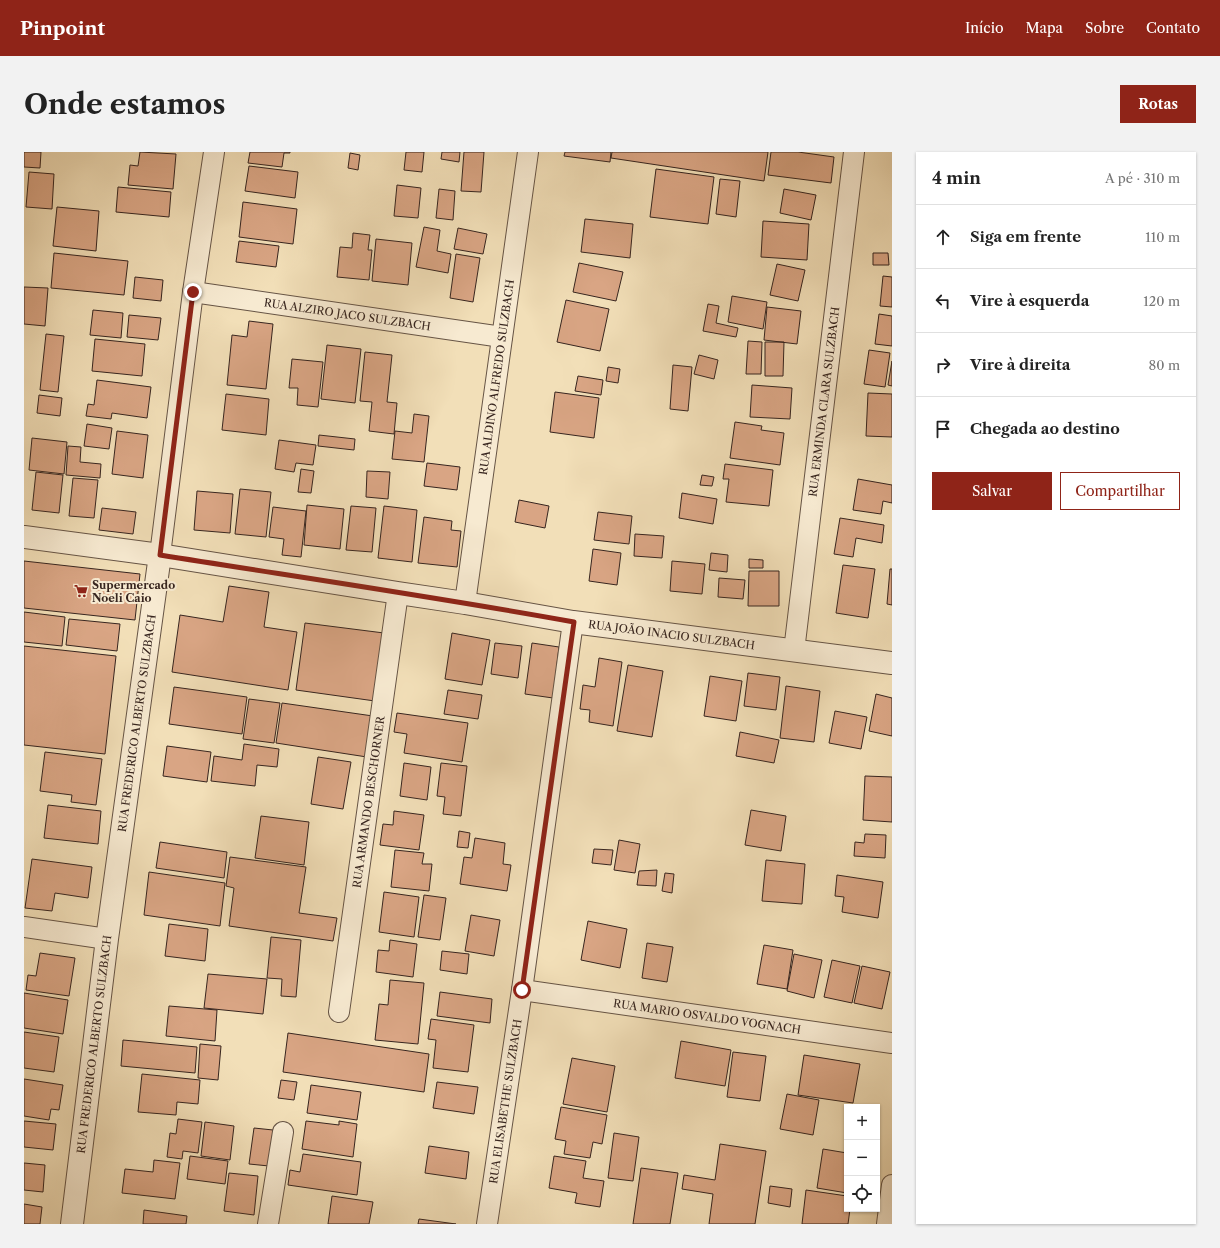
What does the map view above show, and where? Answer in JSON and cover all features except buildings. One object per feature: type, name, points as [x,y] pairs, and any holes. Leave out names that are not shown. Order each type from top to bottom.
[{"type":"street","name":"RUA FREDERICO ALBERTO SULZBACH","points":[[72,1224],[107,939],[160,555],[193,292],[214,152]]},
{"type":"street","name":"RUA ALDINO ALFREDO SULZBACH","points":[[465,603],[528,152]]},
{"type":"street","name":"RUA ERMINDA CLARA SULZBACH","points":[[794,651],[854,152]]},
{"type":"street","name":"RUA ALZIRO JACO SULZBACH","points":[[193,292],[502,337]]},
{"type":"street","name":"RUA JOÃO INACIO SULZBACH","points":[[24,538],[160,555],[465,603],[574,622],[892,663]]},
{"type":"street","name":"RUA ARMANDO BESCHORNER","points":[[339,1012],[398,593]]},
{"type":"street","name":"RUA ELISABETHE SULZBACH","points":[[487,1224],[574,622]]},
{"type":"street","points":[[24,927],[107,939]]},
{"type":"street","name":"RUA MARIO OSVALDO VOGNACH","points":[[522,990],[892,1043]]},
{"type":"street","points":[[268,1224],[283,1132]]},
{"type":"street","points":[[887,1224],[892,1185]]},
{"type":"place","name":"Supermercado Noeli Caio","points":[[81,591]]},
{"type":"route","points":[[193,292],[160,555],[465,603],[574,622],[522,990]]}]
